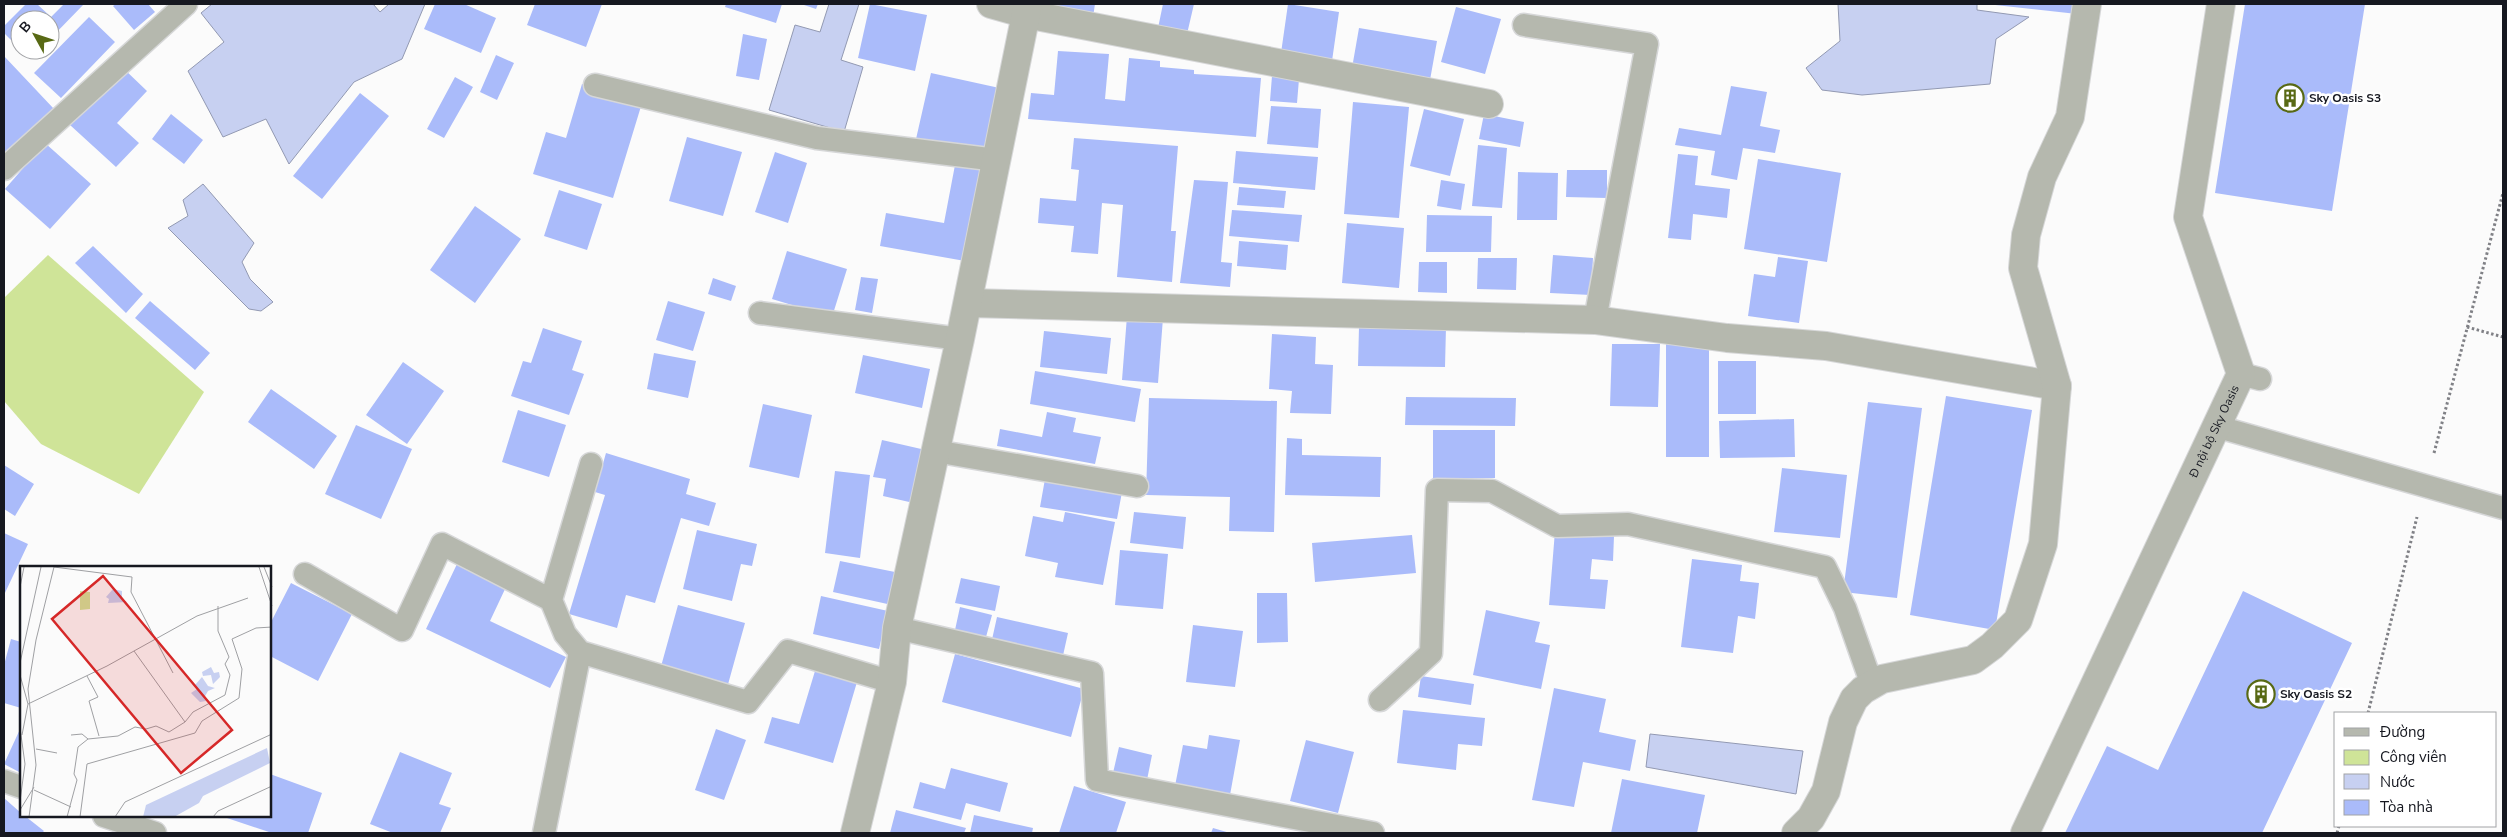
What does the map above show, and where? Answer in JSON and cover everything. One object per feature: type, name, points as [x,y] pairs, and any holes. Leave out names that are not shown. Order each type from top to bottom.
[{"type":"street","points":[[991,4],[1027,9],[1489,104]]},
{"type":"street","points":[[1796,833],[1811,818],[1826,791],[1843,722],[1854,699],[1882,679],[1973,660],[1992,646],[2018,620],[2043,544],[2057,386],[2023,268],[2026,235],[2042,177],[2070,117],[2087,4]]},
{"type":"street","name":"Đ nội bộ Sky Oasis","points":[[2025,833],[2215,426],[2250,377],[2188,217],[2221,4]]},
{"type":"street","points":[[855,833],[892,682],[897,628],[968,303],[1027,9]]},
{"type":"street","points":[[968,303],[1594,320],[1727,338],[1826,346],[2057,386]]},
{"type":"lane","points":[[4,169],[186,4]]},
{"type":"lane","points":[[1524,26],[1647,44],[1594,320]]},
{"type":"lane","points":[[595,85],[817,138],[997,160]]},
{"type":"lane","points":[[760,313],[960,339]]},
{"type":"lane","points":[[2215,426],[2503,508]]},
{"type":"lane","points":[[935,451],[1137,486]]},
{"type":"lane","points":[[591,464],[551,600],[565,634],[580,652],[748,702],[788,651],[892,682]]},
{"type":"lane","points":[[1380,700],[1431,653],[1437,490],[1492,491],[1557,526],[1628,524],[1825,566],[1846,608],[1872,685]]},
{"type":"lane","points":[[305,574],[402,630],[442,544],[551,600]]},
{"type":"lane","points":[[897,628],[1092,673],[1097,780],[1373,833]]},
{"type":"lane","points":[[544,833],[580,652]]},
{"type":"lane","points":[[4,781],[20,787]]},
{"type":"lane","points":[[107,817],[155,833]]},
{"type":"path","points":[[2467,327],[2503,337]]},
{"type":"green space","points":[[48,255],[204,392],[139,494],[41,444],[4,401],[4,298]]},
{"type":"water","points":[[212,4],[373,4],[380,12],[389,4],[425,4],[402,59],[354,82],[289,164],[266,119],[223,137],[188,71],[224,42],[201,13]]},
{"type":"water","points":[[829,4],[859,4],[841,60],[863,67],[844,132],[769,110],[795,25],[820,32]]},
{"type":"water","points":[[1838,4],[1977,4],[1977,10],[2029,17],[1996,39],[1990,84],[1862,95],[1822,90],[1806,68],[1840,41]]},
{"type":"water","points":[[203,184],[254,243],[242,262],[250,279],[273,302],[261,311],[249,309],[168,228],[188,216],[183,200]]},
{"type":"water","points":[[1650,734],[1803,751],[1796,794],[1646,767]]},
{"type":"building","points":[[26,4],[37,4],[43,10],[20,10]]},
{"type":"building","points":[[64,4],[84,4],[60,29],[60,10],[58,10]]},
{"type":"building","points":[[116,4],[148,4],[155,12],[134,30],[113,6]]},
{"type":"building","points":[[435,4],[464,4],[496,18],[481,53],[424,29]]},
{"type":"building","points":[[535,4],[602,4],[586,47],[527,25]]},
{"type":"building","points":[[726,4],[782,4],[776,23],[725,7]]},
{"type":"building","points":[[801,4],[818,4],[816,9]]},
{"type":"building","points":[[870,4],[927,15],[915,71],[858,58]]},
{"type":"building","points":[[1048,4],[1095,4],[1093,17],[1048,7]]},
{"type":"building","points":[[1163,4],[1194,4],[1187,34],[1158,28]]},
{"type":"building","points":[[1288,4],[1339,12],[1332,61],[1281,53]]},
{"type":"building","points":[[1986,4],[2078,4],[2077,14]]},
{"type":"building","name":"Sky Oasis S3","points":[[2245,4],[2365,4],[2332,211],[2215,193]]},
{"type":"building","points":[[1456,7],[1501,19],[1485,74],[1441,62]]},
{"type":"building","points":[[89,17],[115,42],[61,98],[34,73],[47,60],[60,60],[60,47]]},
{"type":"building","points":[[10,20],[10,39],[4,33],[4,26]]},
{"type":"building","points":[[1359,28],[1437,41],[1430,80],[1352,68]]},
{"type":"building","points":[[743,34],[767,39],[759,80],[736,76]]},
{"type":"building","points":[[1058,51],[1109,54],[1105,99],[1125,101],[1129,58],[1160,61],[1160,67],[1194,70],[1194,74],[1261,78],[1256,137],[1028,119],[1031,93],[1054,95]]},
{"type":"building","points":[[496,55],[514,63],[497,100],[480,92]]},
{"type":"building","points":[[4,56],[54,109],[4,157]]},
{"type":"building","points":[[123,68],[147,91],[117,123],[139,143],[116,167],[70,125]]},
{"type":"building","points":[[931,73],[1004,89],[989,155],[916,139]]},
{"type":"building","points":[[1272,76],[1299,79],[1297,103],[1270,101]]},
{"type":"building","points":[[455,77],[473,87],[444,138],[427,129]]},
{"type":"building","points":[[582,84],[642,103],[613,198],[533,174],[546,132],[566,138]]},
{"type":"building","points":[[1731,86],[1767,92],[1760,126],[1780,130],[1775,153],[1743,148],[1737,180],[1711,175],[1715,151],[1675,145],[1679,128],[1721,135]]},
{"type":"building","points":[[360,93],[389,116],[322,199],[293,176]]},
{"type":"building","points":[[1353,102],[1409,107],[1399,218],[1344,214]]},
{"type":"building","points":[[1271,106],[1321,109],[1318,148],[1267,144]]},
{"type":"building","points":[[1424,109],[1464,119],[1450,176],[1410,166]]},
{"type":"building","points":[[171,114],[203,140],[184,164],[152,139]]},
{"type":"building","points":[[1484,114],[1524,122],[1520,147],[1479,139]]},
{"type":"building","points":[[687,137],[742,152],[723,216],[669,201]]},
{"type":"building","points":[[1074,138],[1178,146],[1171,231],[1176,231],[1172,282],[1117,277],[1123,205],[1102,203],[1098,254],[1071,252],[1074,226],[1038,223],[1040,198],[1076,201],[1079,170],[1071,169]]},
{"type":"building","points":[[45,143],[91,184],[50,229],[5,189]]},
{"type":"building","points":[[1478,145],[1507,148],[1502,208],[1472,206]]},
{"type":"building","points":[[1236,151],[1318,157],[1315,190],[1233,183]]},
{"type":"building","points":[[775,152],[807,163],[788,223],[755,212]]},
{"type":"building","points":[[1678,154],[1698,156],[1695,185],[1730,189],[1727,218],[1693,214],[1691,240],[1668,238]]},
{"type":"building","points":[[1758,159],[1841,173],[1827,262],[1744,249]]},
{"type":"building","points":[[955,165],[981,170],[965,261],[880,246],[886,213],[944,223]]},
{"type":"building","points":[[1567,170],[1607,170],[1607,198],[1566,197]]},
{"type":"building","points":[[1518,172],[1558,173],[1557,220],[1517,220]]},
{"type":"building","points":[[1194,180],[1228,182],[1221,262],[1232,263],[1230,287],[1180,283]]},
{"type":"building","points":[[1441,180],[1465,184],[1461,210],[1437,206]]},
{"type":"building","points":[[1239,187],[1286,191],[1284,208],[1237,205]]},
{"type":"building","points":[[559,190],[602,204],[587,250],[544,236]]},
{"type":"building","points":[[475,206],[521,239],[475,303],[430,270]]},
{"type":"building","points":[[1232,210],[1302,215],[1299,242],[1229,236]]},
{"type":"building","points":[[1427,215],[1492,216],[1491,252],[1426,252]]},
{"type":"building","points":[[1347,223],[1404,228],[1399,288],[1342,283]]},
{"type":"building","points":[[1239,241],[1288,245],[1286,270],[1237,266]]},
{"type":"building","points":[[93,246],[143,294],[126,313],[75,263]]},
{"type":"building","points":[[787,251],[847,269],[832,317],[772,299]]},
{"type":"building","points":[[1553,255],[1593,258],[1591,295],[1550,293]]},
{"type":"building","points":[[1778,257],[1808,261],[1799,323],[1748,316],[1754,274],[1775,277]]},
{"type":"building","points":[[1478,258],[1517,258],[1516,290],[1477,289]]},
{"type":"building","points":[[1419,262],[1447,262],[1447,293],[1418,292]]},
{"type":"building","points":[[861,277],[878,279],[872,313],[855,310]]},
{"type":"building","points":[[713,278],[736,286],[731,301],[708,294]]},
{"type":"building","points":[[150,301],[210,353],[195,370],[135,318]]},
{"type":"building","points":[[668,301],[705,312],[693,351],[656,340]]},
{"type":"building","points":[[1127,316],[1163,318],[1158,383],[1122,380]]},
{"type":"building","points":[[1359,327],[1446,327],[1445,367],[1358,366]]},
{"type":"building","points":[[543,328],[582,341],[572,370],[584,374],[569,415],[511,396],[523,361],[531,363]]},
{"type":"building","points":[[1044,331],[1111,338],[1107,374],[1040,367]]},
{"type":"building","points":[[1272,334],[1316,337],[1315,364],[1333,365],[1331,414],[1290,413],[1292,391],[1269,389]]},
{"type":"building","points":[[1666,339],[1709,339],[1709,457],[1666,457]]},
{"type":"building","points":[[1612,344],[1660,344],[1658,407],[1610,406]]},
{"type":"building","points":[[654,353],[696,361],[688,398],[647,389]]},
{"type":"building","points":[[863,355],[930,369],[922,408],[855,393]]},
{"type":"building","points":[[1718,361],[1756,361],[1756,414],[1718,414]]},
{"type":"building","points":[[403,362],[444,391],[407,444],[366,415]]},
{"type":"building","points":[[1035,371],[1141,389],[1135,422],[1030,404]]},
{"type":"building","points":[[271,389],[337,436],[314,469],[248,422]]},
{"type":"building","points":[[1946,396],[2032,410],[1995,630],[1910,615]]},
{"type":"building","points":[[1406,397],[1516,398],[1515,426],[1405,425]]},
{"type":"building","points":[[1149,398],[1277,401],[1274,532],[1229,531],[1230,497],[1146,495]]},
{"type":"building","points":[[1868,402],[1922,408],[1897,598],[1843,592]]},
{"type":"building","points":[[763,404],[812,415],[799,478],[749,467]]},
{"type":"building","points":[[518,410],[566,425],[549,477],[502,462]]},
{"type":"building","points":[[1047,412],[1076,418],[1073,432],[1101,437],[1095,464],[997,446],[1000,429],[1042,437]]},
{"type":"building","points":[[1794,419],[1795,457],[1720,458],[1719,421]]},
{"type":"building","points":[[356,425],[412,449],[381,519],[325,494]]},
{"type":"building","points":[[1433,430],[1495,430],[1495,478],[1433,479]]},
{"type":"building","points":[[1287,438],[1302,439],[1302,455],[1381,457],[1380,497],[1285,495]]},
{"type":"building","points":[[882,440],[930,451],[918,504],[883,496],[886,479],[873,477]]},
{"type":"building","points":[[606,453],[690,479],[686,494],[716,503],[709,526],[681,518],[655,603],[626,595],[617,628],[569,614],[605,495],[595,492]]},
{"type":"building","points":[[4,465],[34,484],[15,516],[4,509]]},
{"type":"building","points":[[1782,468],[1847,475],[1840,538],[1774,532]]},
{"type":"building","points":[[835,471],[870,475],[860,558],[825,553]]},
{"type":"building","points":[[1045,479],[1122,492],[1117,519],[1040,507]]},
{"type":"building","points":[[1065,512],[1115,522],[1103,585],[1055,577],[1058,563],[1025,556],[1033,516],[1063,522]]},
{"type":"building","points":[[1134,512],[1186,517],[1183,549],[1130,543]]},
{"type":"building","points":[[697,530],[757,544],[752,566],[741,564],[732,601],[683,589]]},
{"type":"building","points":[[1555,531],[1614,536],[1613,561],[1592,559],[1590,579],[1608,580],[1605,609],[1549,605]]},
{"type":"building","points":[[4,533],[28,544],[4,595]]},
{"type":"building","points":[[1412,535],[1416,573],[1315,582],[1312,543]]},
{"type":"building","points":[[1120,550],[1168,554],[1163,609],[1115,605]]},
{"type":"building","points":[[1692,559],[1742,565],[1740,581],[1759,583],[1755,619],[1738,616],[1733,653],[1681,647]]},
{"type":"building","points":[[840,561],[900,573],[892,605],[833,592]]},
{"type":"building","points":[[457,564],[506,587],[490,621],[566,657],[550,688],[426,629]]},
{"type":"building","points":[[961,578],[1000,586],[995,611],[955,603]]},
{"type":"building","points":[[291,583],[352,614],[318,681],[271,657],[271,622]]},
{"type":"building","name":"Sky Oasis S2","points":[[2243,591],[2352,643],[2262,833],[2065,833],[2107,746],[2158,770]]},
{"type":"building","points":[[1257,593],[1287,593],[1288,642],[1257,643]]},
{"type":"building","points":[[821,596],[888,611],[879,649],[813,634]]},
{"type":"building","points":[[678,605],[745,623],[727,688],[660,670]]},
{"type":"building","points":[[960,607],[992,615],[986,637],[955,630]]},
{"type":"building","points":[[1486,610],[1540,622],[1535,642],[1550,645],[1541,689],[1473,675]]},
{"type":"building","points":[[997,617],[1068,633],[1062,660],[991,644]]},
{"type":"building","points":[[1193,625],[1243,631],[1235,687],[1186,682]]},
{"type":"building","points":[[11,639],[20,642],[20,708],[4,703],[4,665]]},
{"type":"building","points":[[955,654],[1084,689],[1071,737],[942,702]]},
{"type":"building","points":[[815,671],[857,682],[833,763],[764,743],[772,717],[799,724]]},
{"type":"building","points":[[1421,676],[1474,684],[1471,705],[1418,697]]},
{"type":"building","points":[[1554,688],[1606,699],[1599,732],[1636,740],[1630,771],[1583,762],[1574,807],[1532,800]]},
{"type":"building","points":[[1403,710],[1485,718],[1482,746],[1458,744],[1456,770],[1397,763]]},
{"type":"building","points":[[20,729],[20,772],[4,764]]},
{"type":"building","points":[[716,729],[746,740],[724,800],[695,790]]},
{"type":"building","points":[[1209,735],[1240,740],[1230,795],[1175,786],[1183,745],[1207,749]]},
{"type":"building","points":[[1306,740],[1354,752],[1338,813],[1290,801]]},
{"type":"building","points":[[1119,747],[1152,755],[1147,780],[1113,773]]},
{"type":"building","points":[[400,752],[452,773],[439,804],[451,808],[440,833],[393,833],[370,824]]},
{"type":"building","points":[[951,768],[1008,783],[1000,812],[966,803],[961,820],[913,808],[920,782],[945,789]]},
{"type":"building","points":[[271,774],[322,793],[308,833],[272,833],[224,817],[271,817]]},
{"type":"building","points":[[1622,779],[1705,795],[1697,833],[1611,833]]},
{"type":"building","points":[[1074,786],[1126,802],[1116,833],[1059,833]]},
{"type":"building","points":[[4,798],[20,812],[20,817],[26,817],[44,831],[42,833],[4,833]]},
{"type":"building","points":[[896,810],[966,828],[964,833],[890,833]]},
{"type":"building","points":[[974,815],[1033,828],[1032,833],[970,833]]},
{"type":"building","points":[[1213,828],[1230,833],[1211,833]]},
{"type":"place","name":"Sky Oasis S3","points":[[2290,98]]},
{"type":"place","name":"Sky Oasis S2","points":[[2261,694]]}]
